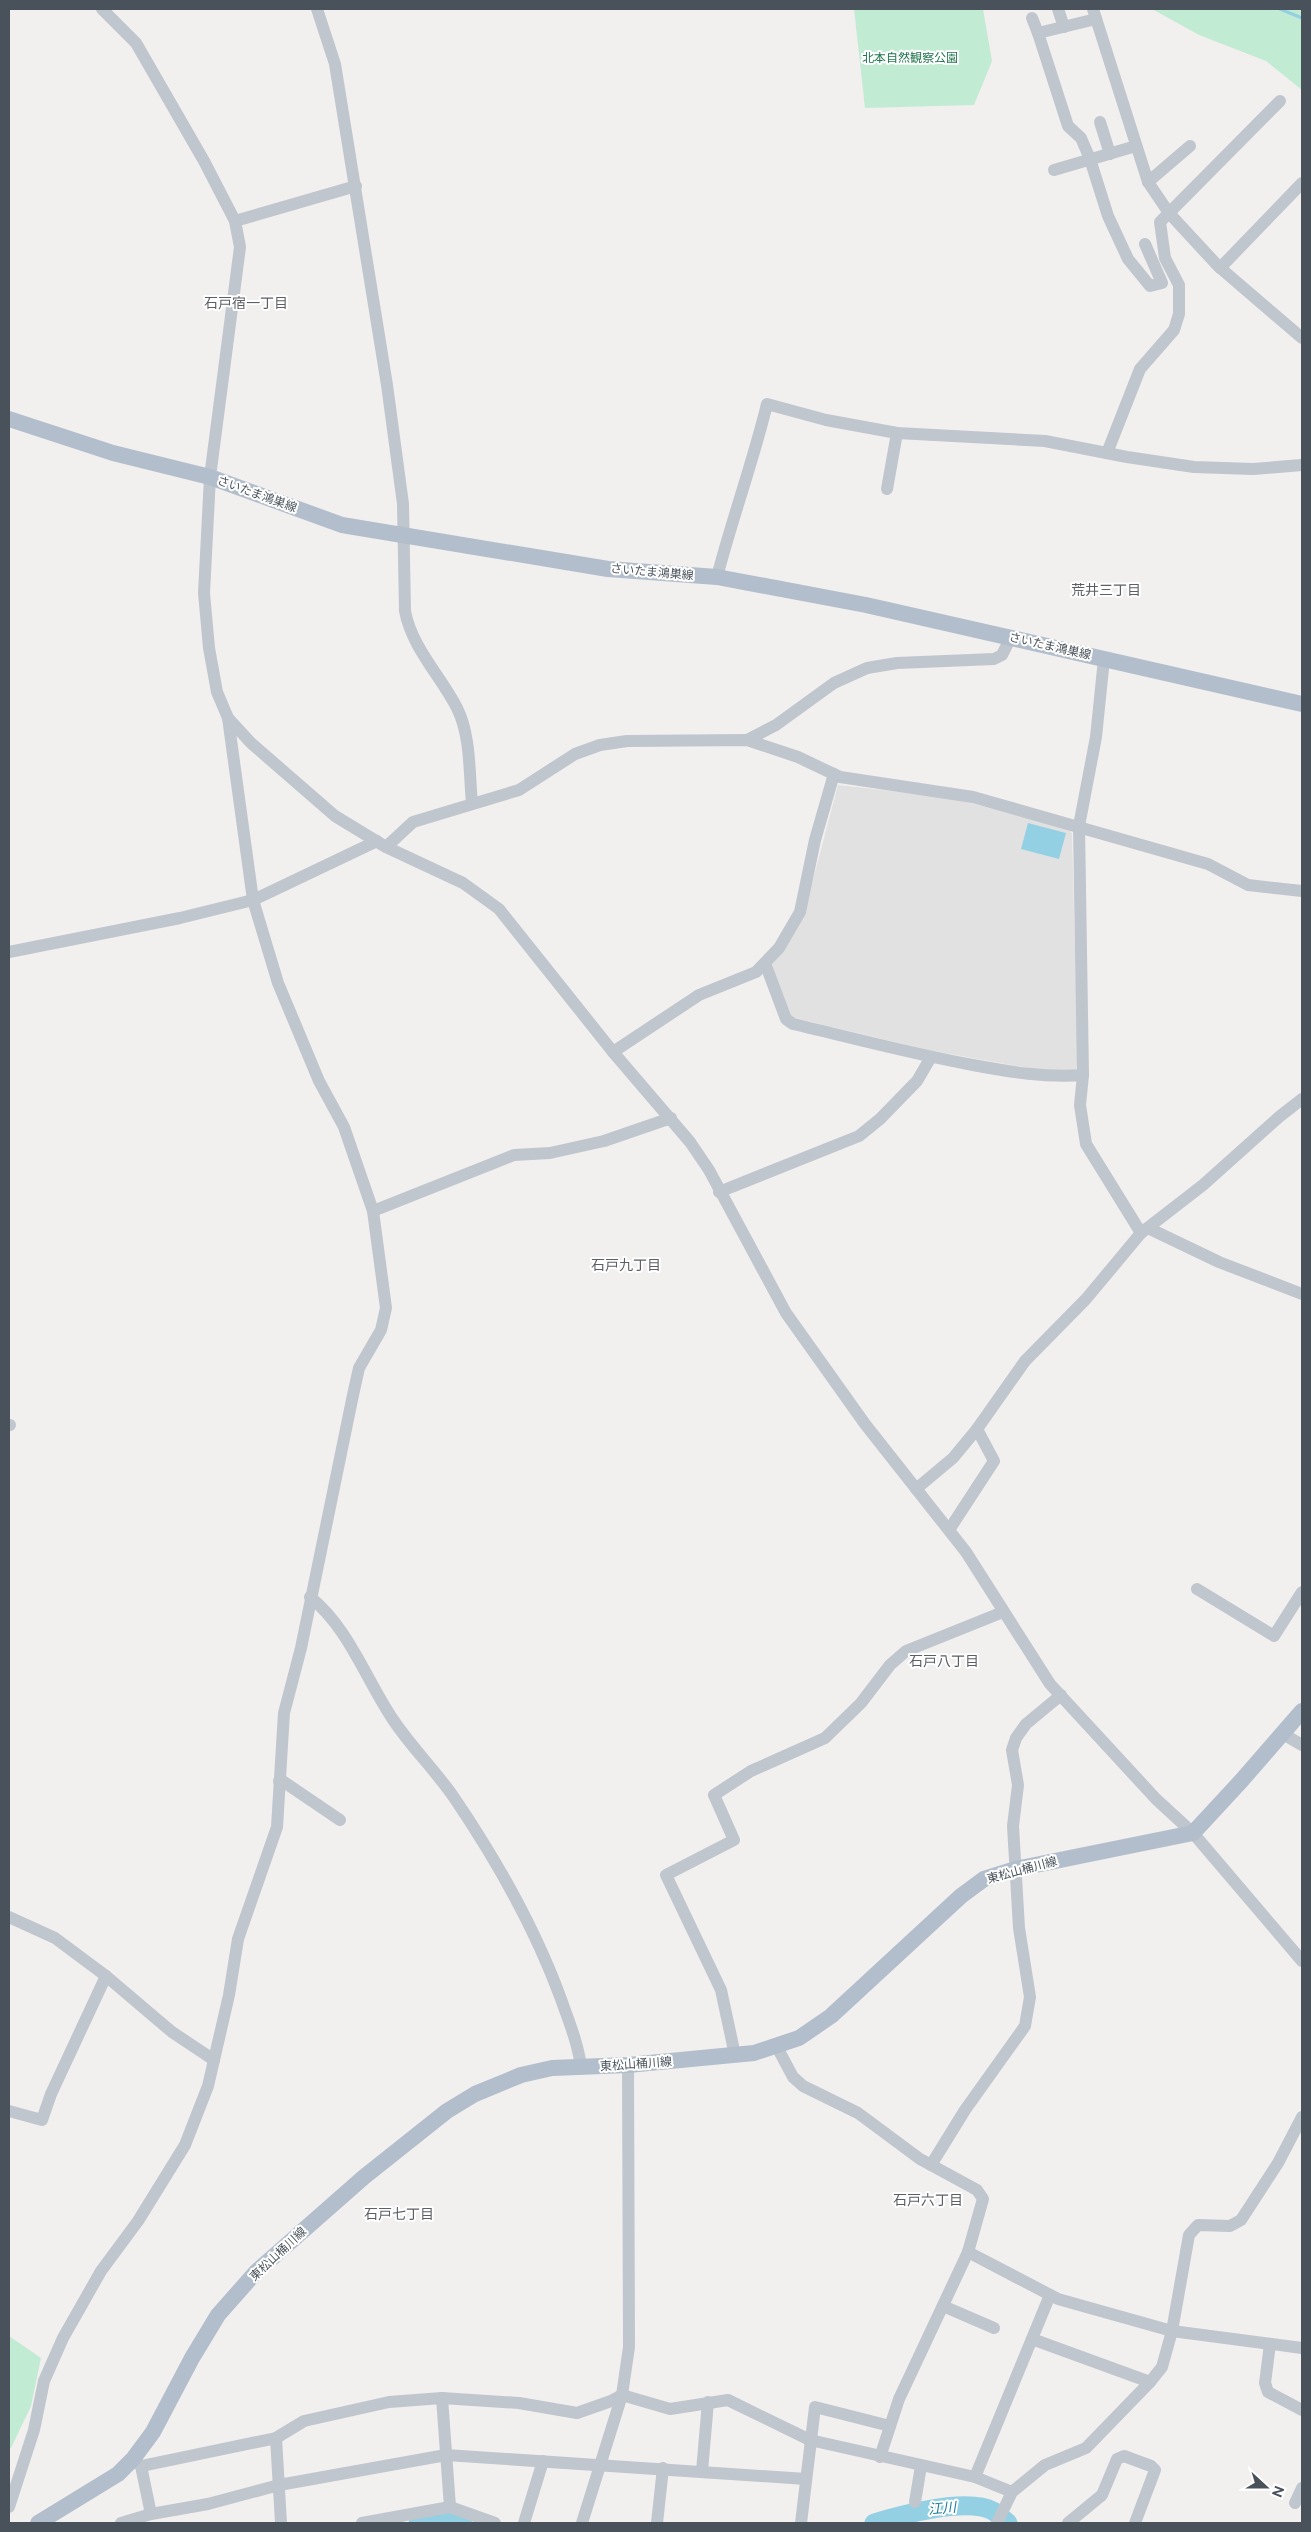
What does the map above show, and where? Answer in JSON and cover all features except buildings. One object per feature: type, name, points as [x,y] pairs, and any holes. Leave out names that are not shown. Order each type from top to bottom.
[{"type":"main road","name":"さいたま鴻巣線","points":[[9,420],[113,453],[210,477],[342,525],[608,569],[717,577],[866,605],[1302,704]]},
{"type":"main road","points":[[1193,1833],[1302,1711]]},
{"type":"main road","name":"東松山桶川線","points":[[38,2523],[137,2463],[192,2358],[218,2315],[256,2272],[364,2176],[447,2111],[475,2094],[521,2075],[552,2068],[628,2065],[735,2055],[777,2047],[799,2038],[831,2016],[960,1896],[984,1879],[1016,1869],[1193,1833]]},
{"type":"street","points":[[9,2507],[34,2430],[44,2381],[63,2338],[101,2270],[138,2221],[185,2145],[208,2086],[238,1939],[277,1827],[284,1713],[301,1648],[310,1597],[359,1368],[381,1330],[386,1308],[373,1211],[344,1127],[319,1081],[278,983],[253,900],[228,718],[217,692],[209,648],[204,593],[210,477],[240,248],[235,221],[204,161],[136,43],[102,9]]},
{"type":"street","points":[[317,9],[335,64],[356,186],[403,504],[405,611],[408,628],[458,710],[465,732],[472,803]]},
{"type":"street","points":[[1058,9],[1064,27]]},
{"type":"street","points":[[1038,33],[1064,27],[1095,14],[1148,182],[1169,213],[1220,268],[1299,330]]},
{"type":"street","points":[[1032,18],[1068,126],[1081,138],[1108,216],[1128,259],[1150,286],[1162,283],[1146,248],[1128,259]]},
{"type":"street","points":[[1107,453],[1140,369],[1174,330],[1178,314],[1179,285],[1165,258],[1160,222],[1280,101]]},
{"type":"street","points":[[1100,122],[1110,154]]},
{"type":"street","points":[[1054,170],[1136,146]]},
{"type":"street","points":[[1148,182],[1190,146]]},
{"type":"street","points":[[1220,268],[1302,183]]},
{"type":"street","points":[[235,221],[356,186]]},
{"type":"street","points":[[717,577],[767,404],[826,420],[898,433],[1045,441],[1194,467],[1253,469],[1302,465]]},
{"type":"street","points":[[887,489],[898,433]]},
{"type":"street","points":[[747,740],[776,725],[834,683],[867,668],[897,663],[994,659],[1002,655],[1011,637]]},
{"type":"street","points":[[1104,659],[1096,737],[1079,826],[1083,1075],[1080,1105],[1086,1144],[1144,1230],[1219,1262],[1302,1294]]},
{"type":"street","points":[[228,718],[252,743],[335,816],[381,844],[463,883],[499,910],[612,1052],[671,1118],[709,1170],[719,1192],[786,1313],[860,1416],[966,1552],[1050,1684],[1156,1799],[1193,1833],[1302,1960]]},
{"type":"street","points":[[9,952],[180,918],[253,900],[381,844],[412,822],[519,790],[575,754],[600,745],[627,741],[747,740],[798,757],[834,774],[973,797],[1208,864],[1248,885],[1302,891]]},
{"type":"street","points":[[612,1052],[700,995],[756,972],[779,948],[800,912],[815,840],[834,774]]},
{"type":"street","points":[[765,963],[786,1019],[793,1024],[931,1057],[1054,1078],[1083,1075]]},
{"type":"street","points":[[719,1192],[859,1136],[880,1119],[918,1081],[931,1057]]},
{"type":"street","points":[[916,1489],[953,1458],[977,1429],[1025,1362],[1086,1299],[1144,1230],[1202,1185],[1302,1099]]},
{"type":"street","points":[[373,1211],[514,1155],[550,1153],[604,1141],[671,1118]]},
{"type":"street","points":[[949,1530],[994,1462],[977,1429]]},
{"type":"street","points":[[1197,1589],[1274,1636],[1302,1592]]},
{"type":"street","points":[[310,1597],[324,1608],[364,1667],[394,1721],[454,1798],[512,1890],[550,1970],[578,2045],[581,2067]]},
{"type":"street","points":[[735,2055],[721,1990],[666,1875],[734,1840],[714,1795],[751,1771],[825,1738],[862,1703],[890,1665],[906,1650],[1003,1612]]},
{"type":"street","points":[[930,2165],[965,2110],[1024,2026],[1030,1997],[1018,1928],[1013,1826],[1018,1785],[1012,1750],[1016,1738],[1026,1724],[1061,1695]]},
{"type":"street","points":[[1283,1734],[1302,1745]]},
{"type":"street","points":[[279,1781],[284,1782],[340,1820]]},
{"type":"street","points":[[9,1918],[55,1938],[106,1976],[172,2032],[214,2060]]},
{"type":"street","points":[[9,2111],[42,2120],[51,2094],[106,1976]]},
{"type":"street","points":[[777,2047],[793,2077],[803,2086],[858,2113],[930,2165],[977,2190],[983,2198],[968,2252],[899,2400],[880,2457]]},
{"type":"street","points":[[582,2523],[622,2395],[629,2347],[628,2065]]},
{"type":"street","points":[[997,2523],[1012,2492],[1045,2465],[1086,2448],[1150,2382],[1162,2367],[1172,2332],[1189,2235],[1198,2224],[1230,2226],[1241,2220],[1278,2163],[1302,2117]]},
{"type":"street","points":[[968,2252],[1050,2295],[1172,2332],[1302,2348]]},
{"type":"street","points":[[975,2477],[1050,2295]]},
{"type":"street","points":[[943,2306],[994,2328]]},
{"type":"street","points":[[1032,2339],[1150,2382]]},
{"type":"street","points":[[1270,2344],[1265,2383],[1268,2392],[1302,2410]]},
{"type":"street","points":[[151,2514],[137,2463],[276,2438],[284,2431],[304,2421],[339,2412],[389,2402],[442,2398],[519,2403],[577,2413],[622,2395],[670,2409],[728,2400],[810,2440],[975,2477],[1012,2492]]},
{"type":"street","points":[[442,2398],[450,2507]]},
{"type":"street","points":[[702,2471],[708,2402]]},
{"type":"street","points":[[801,2523],[815,2407],[890,2426]]},
{"type":"street","points":[[276,2438],[281,2523]]},
{"type":"street","points":[[120,2523],[151,2514],[208,2504],[279,2486],[446,2455],[806,2479]]},
{"type":"street","points":[[1068,2523],[1102,2494],[1117,2460],[1124,2456],[1151,2466],[1155,2470],[1135,2523]]},
{"type":"street","points":[[524,2523],[543,2461]]},
{"type":"street","points":[[915,2502],[922,2466]]},
{"type":"street","points":[[657,2523],[663,2468]]},
{"type":"street","points":[[1295,2503],[1302,2488]]},
{"type":"street","points":[[362,2523],[450,2507],[495,2523]]},
{"type":"shaded area","points":[[838,785],[947,797],[1069,828],[1072,834],[1078,1064],[1075,1071],[1039,1070],[928,1050],[790,1017],[772,965],[805,910]]},
{"type":"green space","name":"北本自然観察公園","points":[[854,9],[983,9],[992,61],[974,105],[865,108]]},
{"type":"green space","points":[[1152,9],[1302,9],[1302,90],[1266,61],[1199,35]]},
{"type":"green space","points":[[9,2336],[41,2358],[31,2406],[11,2448],[9,2447]]},
{"type":"water","points":[[1028,823],[1066,833],[1059,859],[1021,849]]},
{"type":"waterway","points":[[1280,9],[1302,18]]},
{"type":"waterway","name":"江川","points":[[874,2523],[934,2509],[967,2506],[982,2507],[993,2511],[1008,2523]]},
{"type":"waterway","name":"江川","points":[[418,2523],[431,2521],[463,2523]]},
{"type":"district","name":"石戸宿一丁目","points":[[246,303]]},
{"type":"district","name":"荒井三丁目","points":[[1106,590]]},
{"type":"district","name":"石戸九丁目","points":[[626,1265]]},
{"type":"district","name":"石戸八丁目","points":[[944,1661]]},
{"type":"district","name":"石戸六丁目","points":[[928,2200]]},
{"type":"district","name":"石戸七丁目","points":[[399,2214]]}]
